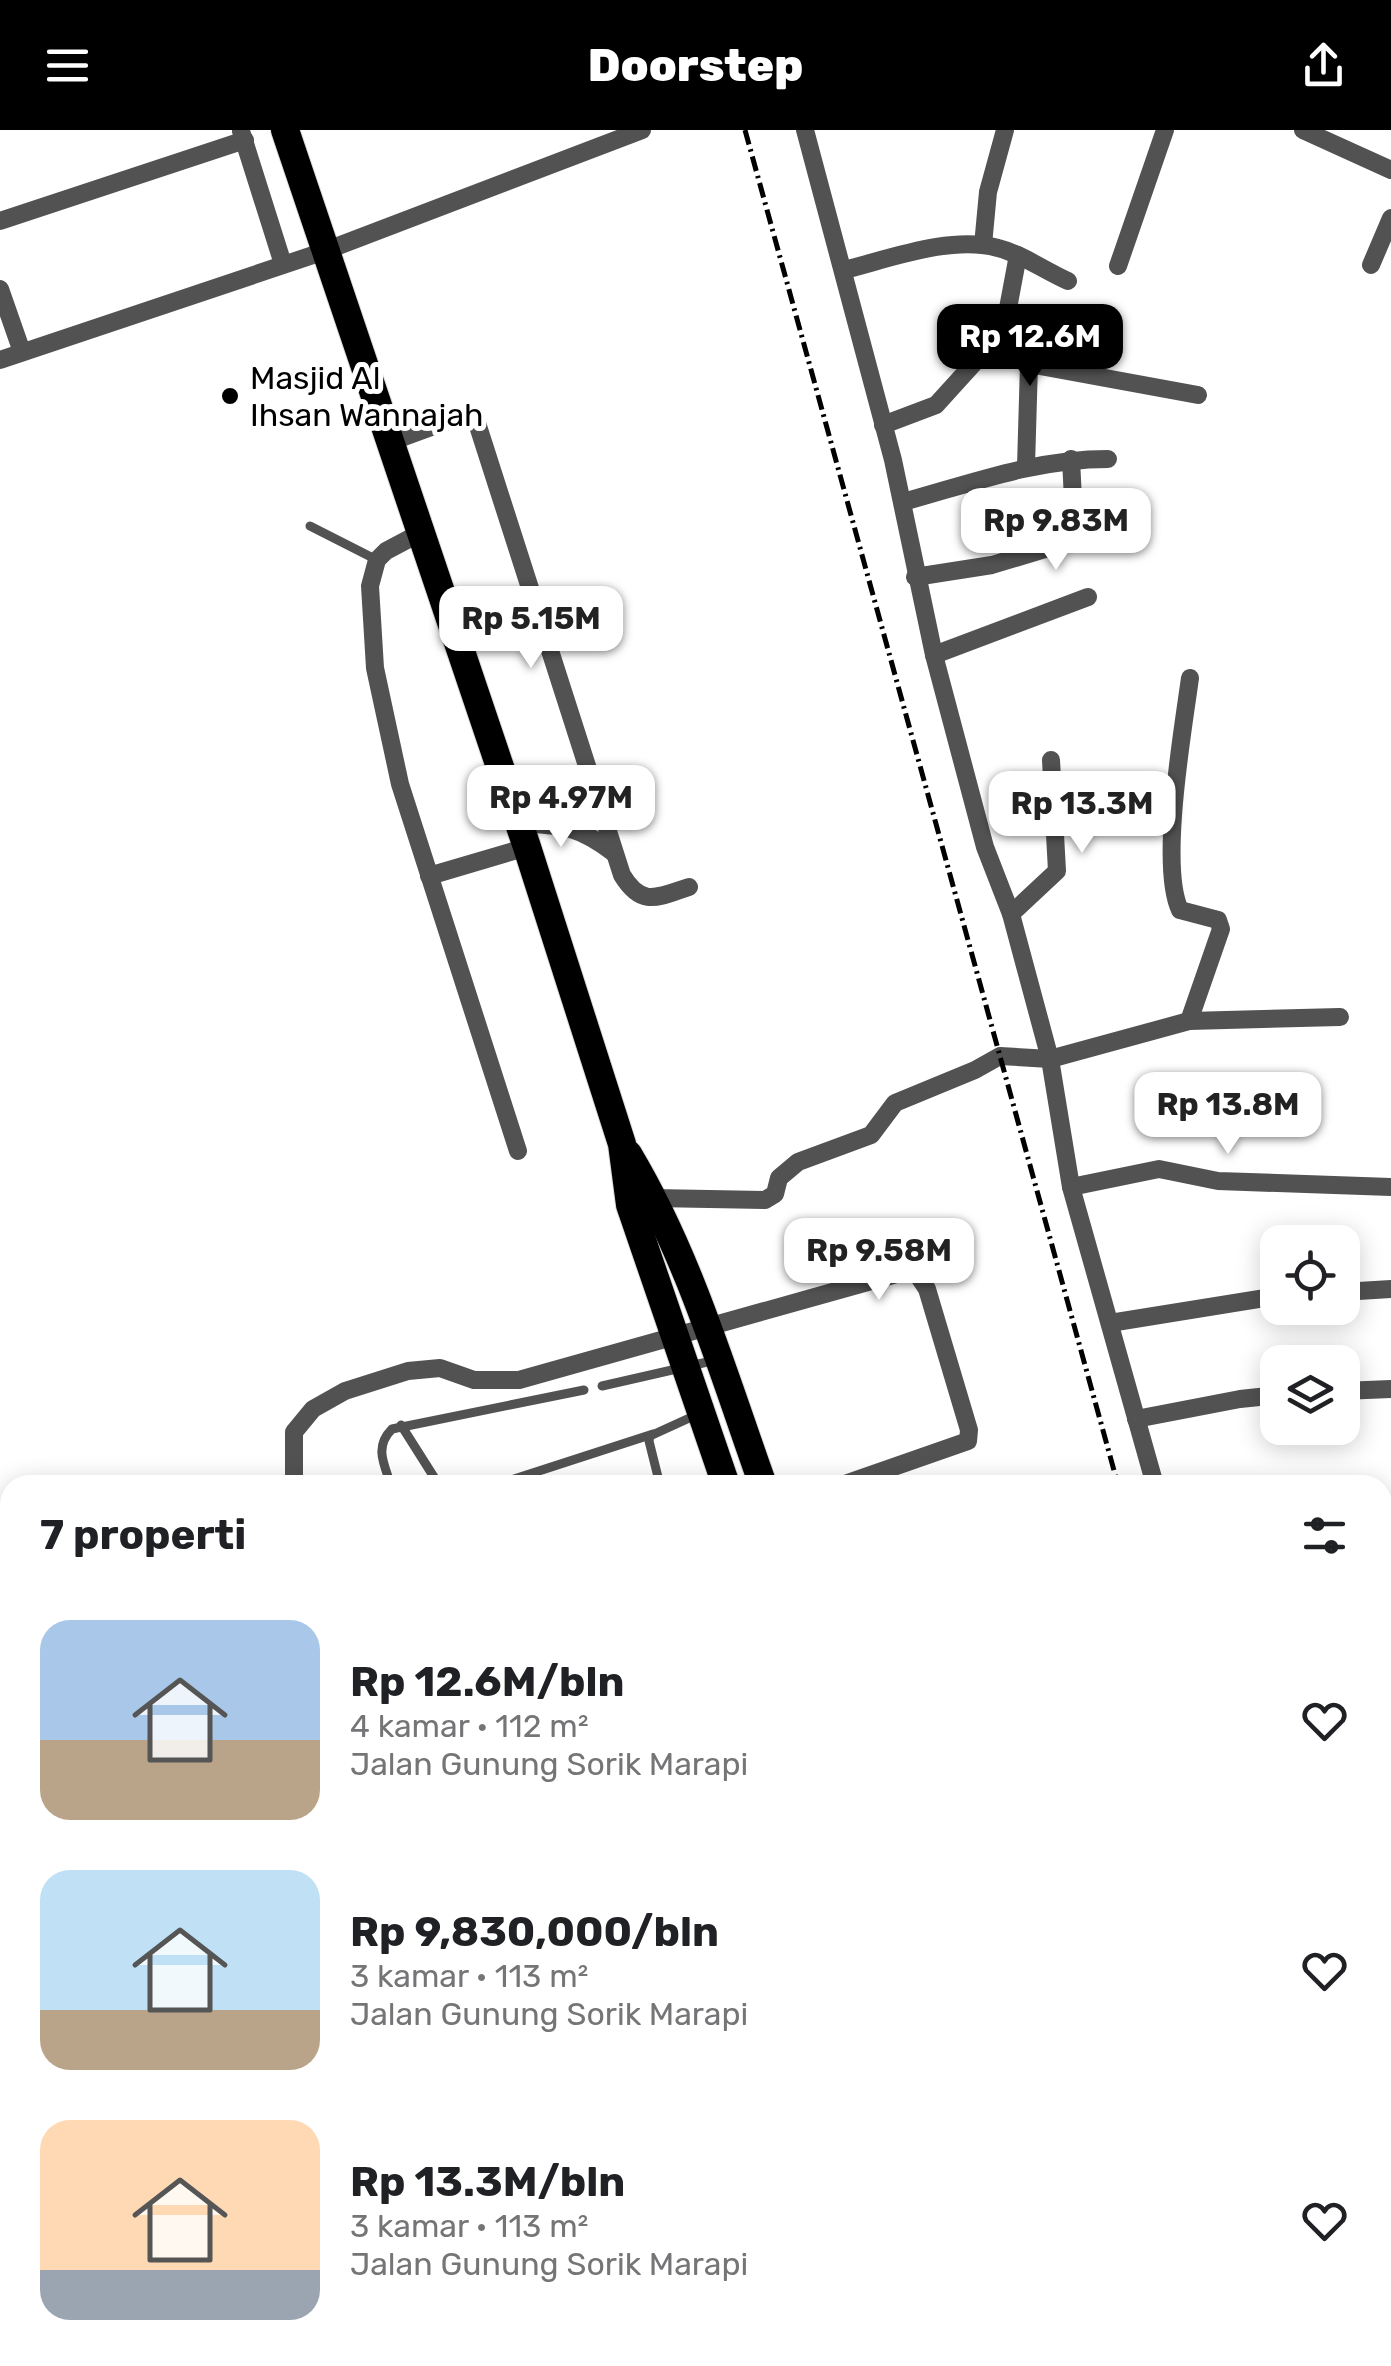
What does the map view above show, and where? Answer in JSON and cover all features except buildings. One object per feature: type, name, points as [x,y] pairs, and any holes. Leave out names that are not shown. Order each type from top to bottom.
[{"type":"highway","points":[[284,130],[523,835],[642,1202],[678,1336],[723,1475]]},
{"type":"highway","points":[[642,1202],[706,1326],[759,1475]]},
{"type":"street","points":[[0,360],[324,251],[642,130]]},
{"type":"street","points":[[805,130],[884,424],[934,655],[985,848],[1011,914],[1050,1058],[1071,1187],[1152,1475]]},
{"type":"street","points":[[983,245],[988,192],[1005,130]]},
{"type":"street","points":[[1118,266],[1165,130]]},
{"type":"street","points":[[1303,130],[1391,170]]},
{"type":"street","points":[[0,221],[243,135],[282,264]]},
{"type":"street","points":[[1370,265],[1391,218]]},
{"type":"street","points":[[844,270],[925,250],[983,245],[1018,256],[1068,281]]},
{"type":"street","points":[[1000,351],[1018,256]]},
{"type":"street","points":[[0,289],[22,352]]},
{"type":"street","points":[[884,424],[936,404],[975,362],[1000,351],[1028,364],[1198,395]]},
{"type":"street","points":[[1026,466],[1028,364]]},
{"type":"street","points":[[390,442],[464,415],[478,422],[614,854],[632,892],[645,898],[689,886]]},
{"type":"street","points":[[903,502],[1026,466],[1108,458]]},
{"type":"street","points":[[915,577],[992,565],[1075,540],[1070,459]]},
{"type":"street","points":[[420,533],[377,560],[370,586],[375,668],[400,784],[518,1151]]},
{"type":"street","points":[[934,655],[1088,597]]},
{"type":"street","points":[[1189,1021],[1221,930],[1218,920],[1180,910],[1175,896],[1172,836],[1190,678]]},
{"type":"street","points":[[1011,914],[1057,870],[1051,760]]},
{"type":"street","points":[[569,826],[590,782]]},
{"type":"street","points":[[429,876],[523,835],[569,826],[614,854]]},
{"type":"street","points":[[642,1202],[765,1200],[775,1194],[786,1169],[871,1135],[889,1110],[906,1097],[933,1089],[1000,1056],[1050,1058],[1189,1021],[1340,1016]]},
{"type":"street","points":[[1071,1187],[1158,1170],[1218,1181],[1391,1187]]},
{"type":"street","points":[[294,1475],[294,1432],[313,1408],[345,1391],[408,1371],[440,1368],[474,1380],[519,1380],[907,1271],[920,1275],[927,1288],[969,1430],[968,1441],[871,1475]]},
{"type":"street","points":[[1360,1291],[1391,1289]]},
{"type":"street","points":[[1110,1323],[1260,1299]]},
{"type":"street","points":[[1360,1390],[1391,1389]]},
{"type":"street","points":[[1136,1418],[1260,1397]]},
{"type":"lane","points":[[310,526],[377,560]]},
{"type":"lane","points":[[602,1386],[718,1360]]},
{"type":"lane","points":[[389,1475],[381,1441],[401,1425],[584,1390]]},
{"type":"lane","points":[[527,1475],[652,1434],[704,1412]]},
{"type":"lane","points":[[401,1425],[433,1475]]},
{"type":"lane","points":[[652,1434],[648,1441],[657,1475]]},
{"type":"railway","points":[[745,130],[1115,1475]]},
{"type":"place","name":"Masjid Al Ihsan Wannajah","points":[[230,396]]}]
